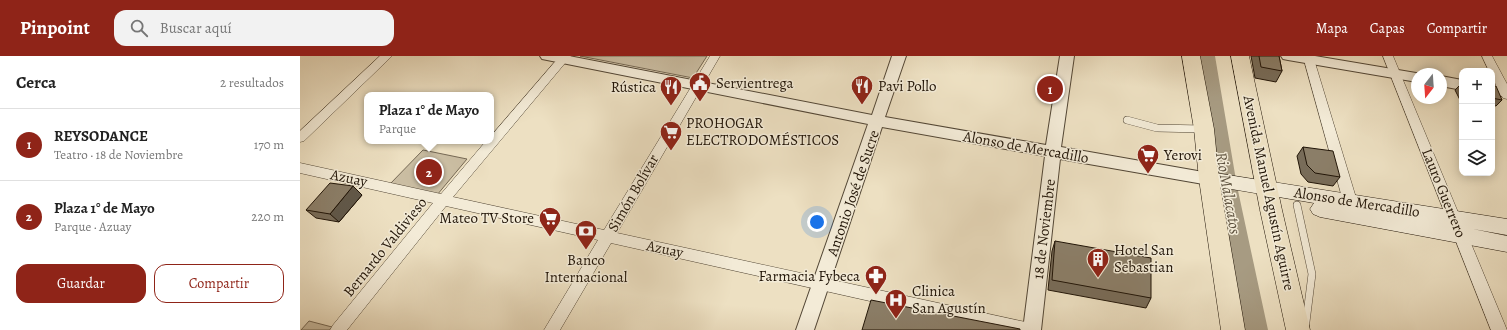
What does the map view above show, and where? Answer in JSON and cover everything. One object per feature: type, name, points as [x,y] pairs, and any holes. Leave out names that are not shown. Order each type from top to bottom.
[{"type":"main road","points":[[1191,56],[1215,180],[1233,330]]},
{"type":"main road","name":"Avenida Manuel Agustín Aguirre","points":[[1240,56],[1265,192],[1298,330]]},
{"type":"main road","name":"Alonso de Mercadillo","points":[[1215,180],[1461,236],[1507,244]]},
{"type":"main road","name":"Alonso de Mercadillo","points":[[1265,192],[1298,205],[1350,202],[1507,227]]},
{"type":"street","points":[[300,138],[387,56]]},
{"type":"street","name":"Alonso de Mercadillo","points":[[547,56],[565,57],[878,121],[1215,180]]},
{"type":"street","name":"Simón Bolívar","points":[[552,330],[715,56]]},
{"type":"street","name":"Antonio José de Sucre","points":[[805,330],[900,56]]},
{"type":"street","name":"18 de Noviembre","points":[[1031,330],[1053,152],[1067,56]]},
{"type":"street","points":[[1288,56],[1309,58],[1411,76]]},
{"type":"street","name":"Lauro Guerrero","points":[[1388,56],[1500,330]]},
{"type":"street","points":[[1487,56],[1503,92]]},
{"type":"street","name":"Bernardo Valdivieso","points":[[494,140],[565,57]]},
{"type":"street","points":[[1309,58],[1350,202]]},
{"type":"street","points":[[1447,82],[1459,84]]},
{"type":"street","name":"Bernardo Valdivieso","points":[[338,330],[444,199],[491,144]]},
{"type":"street","name":"Azuay","points":[[300,168],[1031,330]]},
{"type":"lane","points":[[1127,120],[1157,128],[1204,129]]},
{"type":"lane","points":[[1298,205],[1312,274],[1305,330]]},
{"type":"shaded area","points":[[580,56],[707,56],[693,78]]},
{"type":"shaded area","points":[[423,150],[467,159],[437,195],[390,184]]},
{"type":"shaded area","points":[[309,321],[332,327],[330,330],[301,330]]},
{"type":"building","points":[[1259,56],[1279,56],[1282,71],[1261,67]]},
{"type":"building","points":[[1495,86],[1496,86],[1502,100],[1495,99]]},
{"type":"building","points":[[1303,147],[1333,151],[1340,177],[1315,173],[1307,165]]},
{"type":"building","points":[[330,183],[353,186],[330,214],[306,210]]},
{"type":"building","name":"Hotel San Sebastian","points":[[1055,241],[1151,258],[1151,298],[1052,280]]},
{"type":"building","points":[[871,300],[1020,329],[1020,330],[862,330]]},
{"type":"waterway","name":"Rio Malacatos","points":[[1206,56],[1226,186],[1255,330]]},
{"type":"place","name":"REYSODANCE","points":[[1050,89]]},
{"type":"place","name":"Servientrega","points":[[700,102]]},
{"type":"place","name":"Rústica","points":[[671,106]]},
{"type":"place","name":"Pavi Pollo","points":[[862,106]]},
{"type":"place","name":"PROHOGAR ELECTRODOMÉSTICOS","points":[[671,152]]},
{"type":"place","name":"Plaza 1° de Mayo","points":[[429,172]]},
{"type":"place","name":"Yerovi","points":[[1148,174]]},
{"type":"place","name":"Mateo TV Store","points":[[550,238]]},
{"type":"place","name":"Banco Internacional","points":[[586,250]]},
{"type":"place","name":"Hotel San Sebastian","points":[[1098,278]]},
{"type":"place","name":"Farmacia Fybeca","points":[[876,296]]},
{"type":"place","name":"Clinica San Agustín","points":[[896,320]]}]
